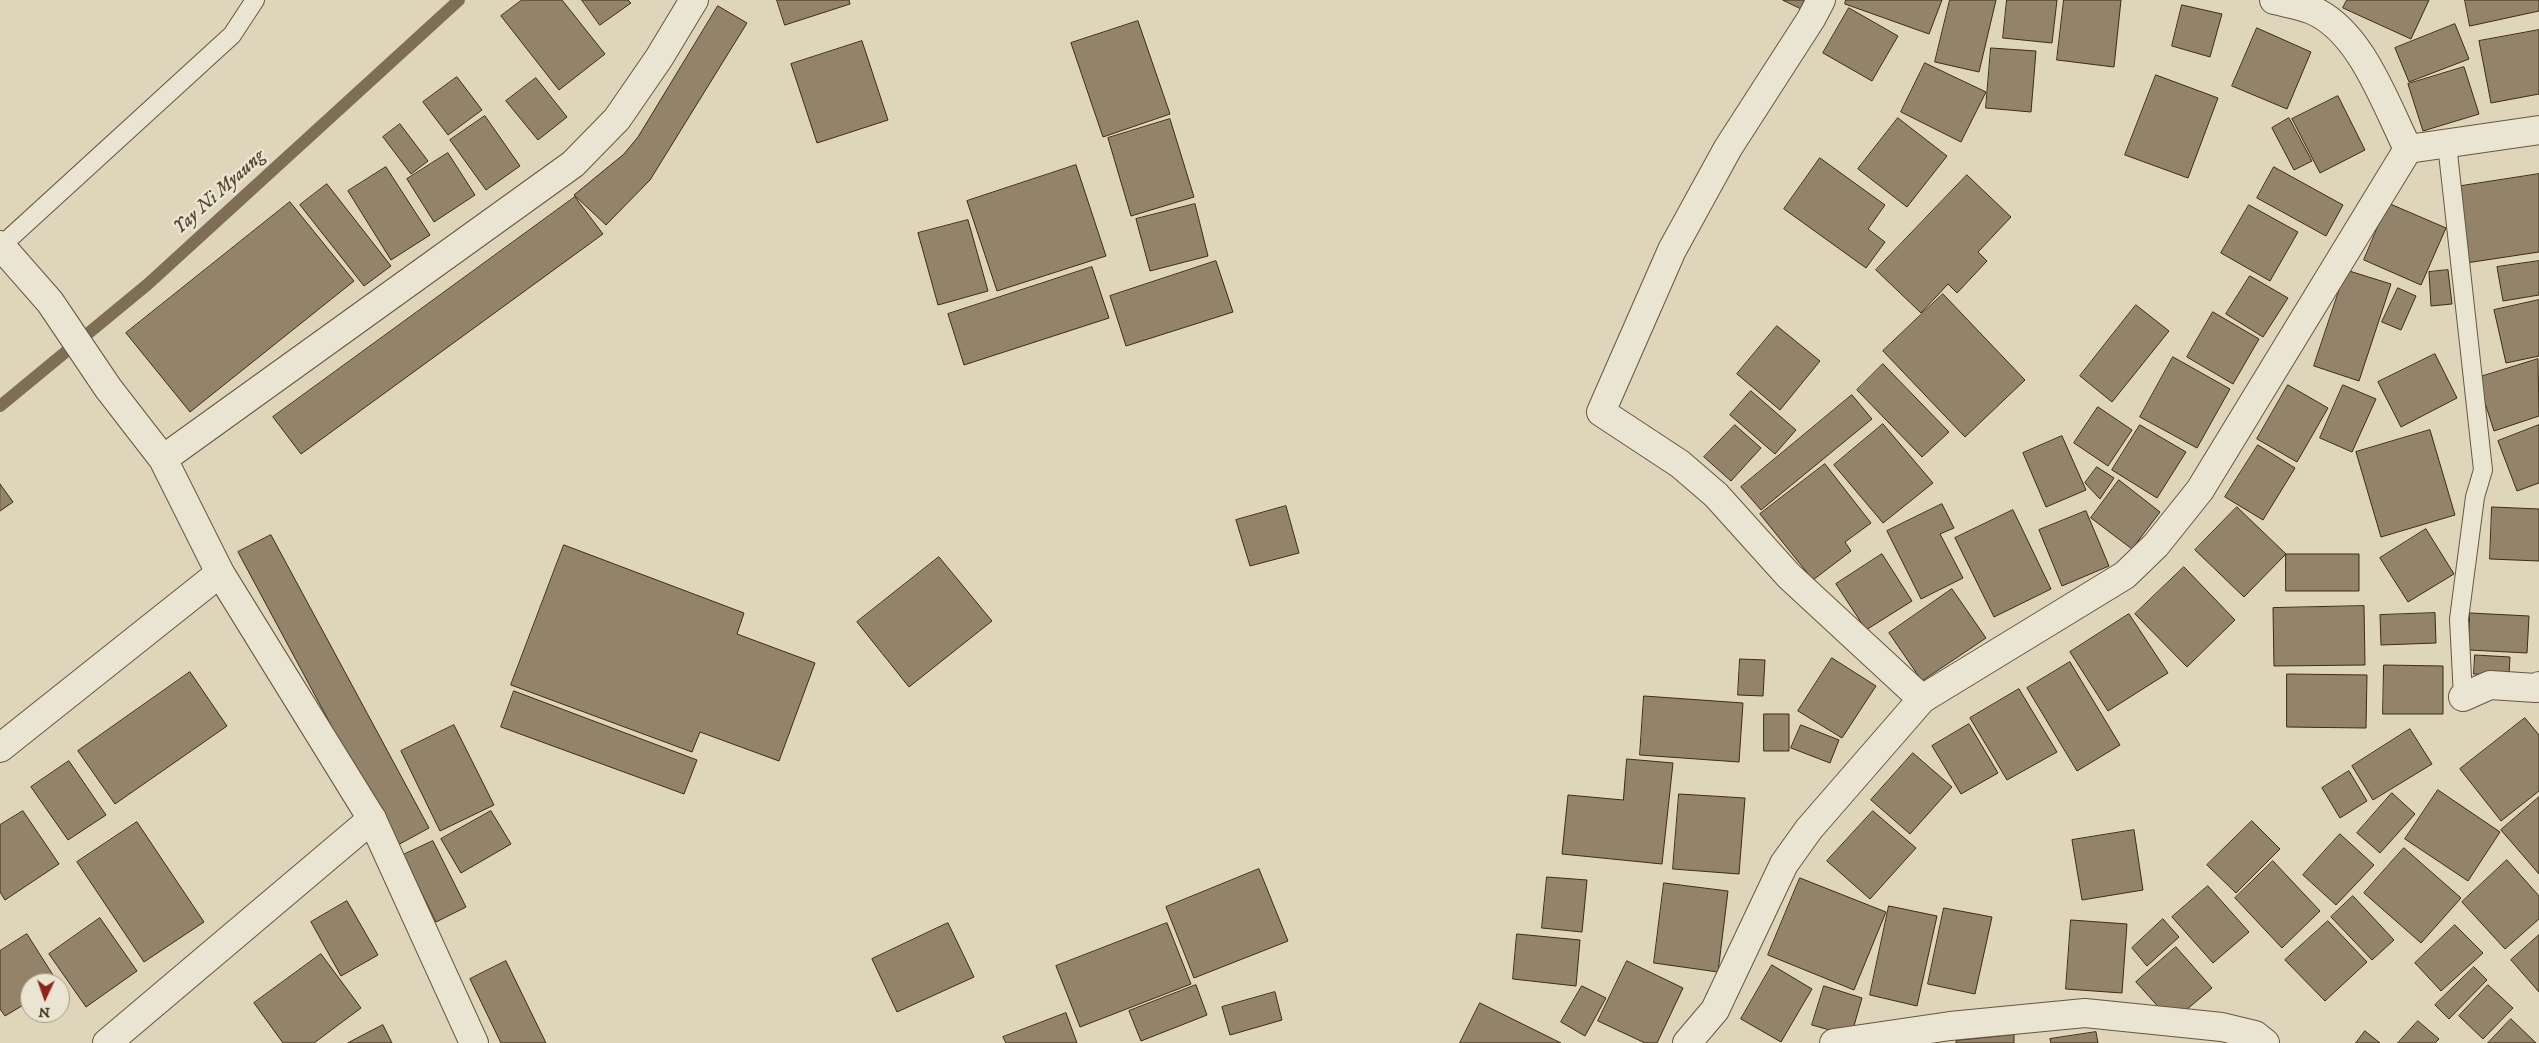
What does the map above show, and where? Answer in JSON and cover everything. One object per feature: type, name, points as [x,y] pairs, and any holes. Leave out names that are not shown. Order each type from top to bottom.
[{"type":"street","points":[[163,459],[573,164],[617,119],[659,58],[694,0]]},
{"type":"street","points":[[1821,0],[1811,19],[1728,148],[1672,250],[1600,412],[1680,464],[1716,495],[1789,576],[1922,699]]},
{"type":"street","points":[[2279,1],[2312,10],[2342,29],[2356,46],[2408,150]]},
{"type":"street","points":[[1687,1043],[1715,1010],[1784,864],[1810,829],[1922,699],[2125,575],[2156,545],[2200,490],[2408,150],[2539,130]]},
{"type":"street","points":[[0,245],[50,302],[108,388],[163,459],[220,573],[372,819],[474,1043]]},
{"type":"street","points":[[0,748],[220,573]]},
{"type":"street","points":[[2463,697],[2490,685],[2538,688]]},
{"type":"street","points":[[107,1043],[372,819]]},
{"type":"street","points":[[1834,1043],[1880,1040],[1950,1026],[2085,1013],[2222,1027],[2255,1035],[2265,1043]]},
{"type":"lane","points":[[0,245],[232,35],[255,0]]},
{"type":"lane","points":[[2447,144],[2483,470],[2475,497],[2459,618],[2463,697]]},
{"type":"building","points":[[522,0],[562,0],[605,54],[559,90],[501,16]]},
{"type":"building","points":[[582,0],[628,0],[631,3],[600,25]]},
{"type":"building","points":[[777,0],[849,0],[850,4],[785,25]]},
{"type":"building","points":[[1783,0],[1812,0],[1806,11]]},
{"type":"building","points":[[1846,0],[1942,0],[1929,34],[1845,4]]},
{"type":"building","points":[[1950,0],[1996,0],[1979,72],[1935,62]]},
{"type":"building","points":[[2007,0],[2057,0],[2052,43],[2003,38]]},
{"type":"building","points":[[2064,0],[2121,0],[2114,67],[2057,60]]},
{"type":"building","points":[[2347,0],[2429,0],[2411,39],[2343,8]]},
{"type":"building","points":[[2465,0],[2539,0],[2539,11],[2470,26]]},
{"type":"building","points":[[2182,5],[2222,14],[2210,57],[2172,46]]},
{"type":"building","points":[[718,6],[747,23],[650,180],[606,225],[574,195],[624,154],[638,137]]},
{"type":"building","points":[[1849,8],[1898,36],[1872,81],[1823,53]]},
{"type":"building","points":[[1138,21],[1170,114],[1103,137],[1071,43]]},
{"type":"building","points":[[2455,24],[2469,59],[2409,82],[2395,48]]},
{"type":"building","points":[[2257,28],[2311,52],[2287,109],[2232,86]]},
{"type":"building","points":[[2539,30],[2539,94],[2491,103],[2479,41]]},
{"type":"building","points":[[862,41],[888,120],[817,143],[791,64]]},
{"type":"building","points":[[1991,48],[2036,51],[2031,112],[1986,108]]},
{"type":"building","points":[[1925,63],[1986,92],[1961,142],[1901,112]]},
{"type":"building","points":[[2464,67],[2479,114],[2423,131],[2408,84]]},
{"type":"building","points":[[2156,75],[2218,98],[2188,178],[2125,155]]},
{"type":"building","points":[[457,77],[482,110],[448,135],[423,102]]},
{"type":"building","points":[[536,78],[567,117],[538,140],[506,101]]},
{"type":"building","points":[[2338,96],[2365,150],[2320,173],[2292,119]]},
{"type":"building","points":[[485,116],[520,166],[486,190],[450,140]]},
{"type":"building","points":[[1898,118],[1947,156],[1907,207],[1858,169]]},
{"type":"building","points":[[2289,118],[2312,161],[2294,170],[2272,128]]},
{"type":"building","points":[[1170,119],[1194,197],[1131,216],[1108,138]]},
{"type":"building","points":[[400,124],[428,161],[411,174],[383,137]]},
{"type":"building","points":[[448,153],[475,195],[434,222],[407,179]]},
{"type":"building","points":[[1820,158],[1885,205],[1868,229],[1885,242],[1866,268],[1784,209]]},
{"type":"building","points":[[1076,165],[1106,256],[997,291],[967,201]]},
{"type":"building","points":[[386,167],[430,235],[391,260],[348,191]]},
{"type":"building","points":[[2274,167],[2343,205],[2326,236],[2257,198]]},
{"type":"building","points":[[2539,174],[2539,252],[2466,263],[2455,187]]},
{"type":"building","points":[[1967,175],[2011,217],[1978,252],[1987,261],[1957,293],[1948,284],[1921,313],[1876,270]]},
{"type":"building","points":[[327,184],[391,266],[364,286],[300,205]]},
{"type":"building","points":[[575,197],[603,234],[301,454],[273,417]]},
{"type":"building","points":[[290,202],[354,281],[190,412],[126,333]]},
{"type":"building","points":[[2388,203],[2446,228],[2421,285],[2364,260]]},
{"type":"building","points":[[1195,204],[1208,256],[1150,271],[1136,219]]},
{"type":"building","points":[[2249,205],[2298,232],[2270,281],[2221,253]]},
{"type":"building","points":[[968,220],[988,291],[938,305],[918,233]]},
{"type":"building","points":[[1216,261],[1233,312],[1126,346],[1110,296]]},
{"type":"building","points":[[2539,261],[2539,295],[2503,301],[2497,267]]},
{"type":"building","points":[[1092,267],[1109,318],[964,365],[948,314]]},
{"type":"building","points":[[2346,270],[2391,284],[2359,381],[2314,366]]},
{"type":"building","points":[[2448,270],[2452,304],[2431,306],[2429,272]]},
{"type":"building","points":[[2250,276],[2288,298],[2263,337],[2226,314]]},
{"type":"building","points":[[2398,288],[2416,296],[2401,330],[2382,322]]},
{"type":"building","points":[[1943,294],[2025,380],[1965,437],[1883,351]]},
{"type":"building","points":[[2539,300],[2539,356],[2506,363],[2494,310]]},
{"type":"building","points":[[2136,305],[2169,331],[2112,402],[2080,376]]},
{"type":"building","points":[[2213,312],[2259,339],[2233,384],[2187,357]]},
{"type":"building","points":[[1777,326],[1820,361],[1780,410],[1737,374]]},
{"type":"building","points":[[2435,354],[2457,398],[2401,427],[2378,382]]},
{"type":"building","points":[[2173,357],[2230,389],[2197,448],[2140,417]]},
{"type":"building","points":[[2538,359],[2539,416],[2494,431],[2477,378]]},
{"type":"building","points":[[1883,364],[1949,432],[1922,457],[1857,390]]},
{"type":"building","points":[[2288,385],[2328,408],[2297,462],[2257,439]]},
{"type":"building","points":[[2343,385],[2376,399],[2352,452],[2320,438]]},
{"type":"building","points":[[1751,391],[1796,430],[1775,454],[1730,415]]},
{"type":"building","points":[[1852,395],[1872,419],[1761,510],[1741,487]]},
{"type":"building","points":[[2098,407],[2132,430],[2108,466],[2074,443]]},
{"type":"building","points":[[1883,424],[1933,483],[1883,523],[1834,465]]},
{"type":"building","points":[[1735,425],[1761,448],[1731,481],[1704,457]]},
{"type":"building","points":[[2140,425],[2186,452],[2157,498],[2112,470]]},
{"type":"building","points":[[2539,425],[2539,483],[2517,491],[2498,441]]},
{"type":"building","points":[[2430,430],[2455,515],[2381,537],[2356,452]]},
{"type":"building","points":[[2062,436],[2086,490],[2046,507],[2023,453]]},
{"type":"building","points":[[2258,445],[2295,468],[2263,520],[2225,497]]},
{"type":"building","points":[[1825,464],[1871,523],[1845,542],[1851,551],[1813,580],[1760,514]]},
{"type":"building","points":[[2097,467],[2114,478],[2100,499],[2085,483]]},
{"type":"building","points":[[2119,480],[2160,512],[2132,549],[2091,518]]},
{"type":"building","points":[[0,484],[13,502],[0,511]]},
{"type":"building","points":[[1942,504],[1954,528],[1940,534],[1963,578],[1921,599],[1887,531]]},
{"type":"building","points":[[1286,506],[1299,553],[1250,566],[1236,520]]},
{"type":"building","points":[[2237,507],[2286,554],[2244,597],[2195,550]]},
{"type":"building","points":[[2492,507],[2539,509],[2539,561],[2490,559]]},
{"type":"building","points":[[2013,510],[2051,589],[1994,617],[1955,538]]},
{"type":"building","points":[[2086,511],[2109,566],[2062,586],[2039,530]]},
{"type":"building","points":[[2426,529],[2454,574],[2408,602],[2380,558]]},
{"type":"building","points":[[271,535],[429,828],[396,846],[238,552]]},
{"type":"building","points":[[564,545],[744,613],[737,634],[815,663],[779,761],[700,732],[692,752],[511,685]]},
{"type":"building","points":[[1882,554],[1912,601],[1866,630],[1836,584]]},
{"type":"building","points":[[2286,554],[2359,554],[2359,591],[2286,591]]},
{"type":"building","points":[[939,557],[992,621],[909,687],[857,622]]},
{"type":"building","points":[[2184,567],[2235,620],[2187,667],[2135,614]]},
{"type":"building","points":[[1952,589],[1986,638],[1922,681],[1889,633]]},
{"type":"building","points":[[2364,606],[2365,665],[2274,666],[2273,608]]},
{"type":"building","points":[[2435,613],[2436,643],[2381,645],[2380,615]]},
{"type":"building","points":[[2470,613],[2529,616],[2527,653],[2469,650]]},
{"type":"building","points":[[2129,614],[2168,673],[2108,711],[2070,652]]},
{"type":"building","points":[[2475,655],[2510,657],[2509,676],[2474,674]]},
{"type":"building","points":[[1832,658],[1876,686],[1842,738],[1798,711]]},
{"type":"building","points":[[1740,659],[1765,660],[1763,696],[1738,695]]},
{"type":"building","points":[[2070,662],[2120,745],[2077,771],[2027,688]]},
{"type":"building","points":[[2384,665],[2443,666],[2443,714],[2383,714]]},
{"type":"building","points":[[190,672],[227,726],[115,804],[78,751]]},
{"type":"building","points":[[2287,674],[2367,675],[2366,728],[2287,727]]},
{"type":"building","points":[[2019,689],[2057,752],[2007,780],[1970,718]]},
{"type":"building","points":[[514,691],[697,760],[684,794],[501,727]]},
{"type":"building","points":[[1644,696],[1743,703],[1739,762],[1640,755]]},
{"type":"building","points":[[1764,714],[1789,714],[1789,751],[1764,751]]},
{"type":"building","points":[[2525,718],[2539,735],[2539,791],[2501,821],[2460,769]]},
{"type":"building","points":[[1969,724],[1998,773],[1961,794],[1932,746]]},
{"type":"building","points":[[454,725],[494,805],[440,831],[401,751]]},
{"type":"building","points":[[1801,725],[1839,740],[1830,763],[1791,748]]},
{"type":"building","points":[[2410,729],[2432,764],[2373,800],[2352,766]]},
{"type":"building","points":[[1913,753],[1952,787],[1910,834],[1871,800]]},
{"type":"building","points":[[1627,759],[1673,763],[1662,864],[1562,854],[1568,795],[1623,800]]},
{"type":"building","points":[[69,761],[106,815],[68,840],[31,787]]},
{"type":"building","points":[[2349,771],[2367,801],[2340,818],[2322,788]]},
{"type":"building","points":[[2438,790],[2500,832],[2468,881],[2405,839]]},
{"type":"building","points":[[2392,793],[2415,814],[2380,853],[2357,833]]},
{"type":"building","points":[[1679,794],[1745,798],[1739,874],[1673,869]]},
{"type":"building","points":[[2539,797],[2539,874],[2501,830]]},
{"type":"building","points":[[23,811],[59,864],[5,900],[0,892],[0,825]]},
{"type":"building","points":[[491,811],[511,844],[461,873],[441,839]]},
{"type":"building","points":[[1873,811],[1916,848],[1870,899],[1827,861]]},
{"type":"building","points":[[2252,821],[2280,849],[2236,893],[2207,865]]},
{"type":"building","points":[[137,822],[204,922],[144,962],[77,862]]},
{"type":"building","points":[[2134,830],[2143,890],[2082,900],[2072,840]]},
{"type":"building","points":[[2340,834],[2374,865],[2336,905],[2303,875]]},
{"type":"building","points":[[433,841],[466,907],[436,922],[403,855]]},
{"type":"building","points":[[2404,848],[2461,898],[2421,943],[2364,893]]},
{"type":"building","points":[[2507,860],[2539,896],[2539,919],[2505,949],[2462,902]]},
{"type":"building","points":[[2273,861],[2320,911],[2282,948],[2235,898]]},
{"type":"building","points":[[1259,869],[1288,941],[1194,978],[1166,907]]},
{"type":"building","points":[[1547,877],[1587,880],[1582,932],[1542,928]]},
{"type":"building","points":[[1800,878],[1886,912],[1854,990],[1768,955]]},
{"type":"building","points":[[1664,883],[1728,891],[1718,972],[1654,963]]},
{"type":"building","points":[[2208,886],[2249,932],[2213,963],[2172,917]]},
{"type":"building","points":[[2353,896],[2394,940],[2372,960],[2331,917]]},
{"type":"building","points":[[347,901],[378,955],[341,976],[311,922]]},
{"type":"building","points":[[1889,906],[1937,916],[1917,1006],[1870,995]]},
{"type":"building","points":[[1944,908],[1992,917],[1975,994],[1928,984]]},
{"type":"building","points":[[100,918],[137,971],[86,1007],[70,984],[70,973],[62,973],[49,954]]},
{"type":"building","points":[[2163,919],[2179,937],[2147,966],[2132,948]]},
{"type":"building","points":[[2071,920],[2127,924],[2122,993],[2066,989]]},
{"type":"building","points":[[2328,921],[2367,962],[2325,1001],[2285,960]]},
{"type":"building","points":[[948,923],[974,977],[897,1012],[872,959]]},
{"type":"building","points":[[1167,923],[1191,984],[1080,1027],[1056,966]]},
{"type":"building","points":[[2455,925],[2483,953],[2441,991],[2415,963]]},
{"type":"building","points":[[27,934],[52,973],[20,973],[20,1007],[5,1016],[0,1009],[0,951]]},
{"type":"building","points":[[1517,934],[1580,940],[1576,986],[1513,979]]},
{"type":"building","points":[[2539,935],[2539,992],[2511,960]]},
{"type":"building","points":[[2176,947],[2212,988],[2172,1022],[2136,982]]},
{"type":"building","points":[[321,954],[361,1008],[314,1043],[283,1043],[254,1003]]},
{"type":"building","points":[[506,961],[546,1043],[501,1043],[470,979]]},
{"type":"building","points":[[1627,961],[1683,988],[1657,1043],[1645,1043],[1598,1021]]},
{"type":"building","points":[[1772,965],[1812,989],[1781,1042],[1741,1019]]},
{"type":"building","points":[[2474,967],[2487,980],[2449,1019],[2435,1005]]},
{"type":"building","points":[[1196,985],[1207,1015],[1141,1041],[1129,1011]]},
{"type":"building","points":[[2488,985],[2513,1008],[2483,1039],[2459,1016]]},
{"type":"building","points":[[1582,986],[1606,998],[1585,1036],[1561,1022]]},
{"type":"building","points":[[1824,986],[1862,998],[1851,1036],[1812,1025]]},
{"type":"building","points":[[1275,992],[1282,1020],[1230,1035],[1222,1007]]},
{"type":"building","points":[[1480,1003],[1561,1043],[1460,1043]]},
{"type":"building","points":[[1066,1013],[1077,1043],[1006,1043],[1003,1037]]},
{"type":"building","points":[[2511,1019],[2536,1043],[2488,1043]]},
{"type":"building","points":[[2418,1021],[2439,1039],[2435,1043],[2398,1043]]},
{"type":"building","points":[[383,1025],[392,1043],[348,1043]]},
{"type":"building","points":[[2365,1031],[2380,1043],[2356,1043]]},
{"type":"building","points":[[2096,1032],[2098,1043],[2051,1043],[2050,1039]]},
{"type":"building","points":[[2014,1035],[2014,1043],[1956,1043],[1956,1041]]},
{"type":"waterway","name":"Yay Ni Myaung","points":[[0,406],[148,284],[459,0]]}]
